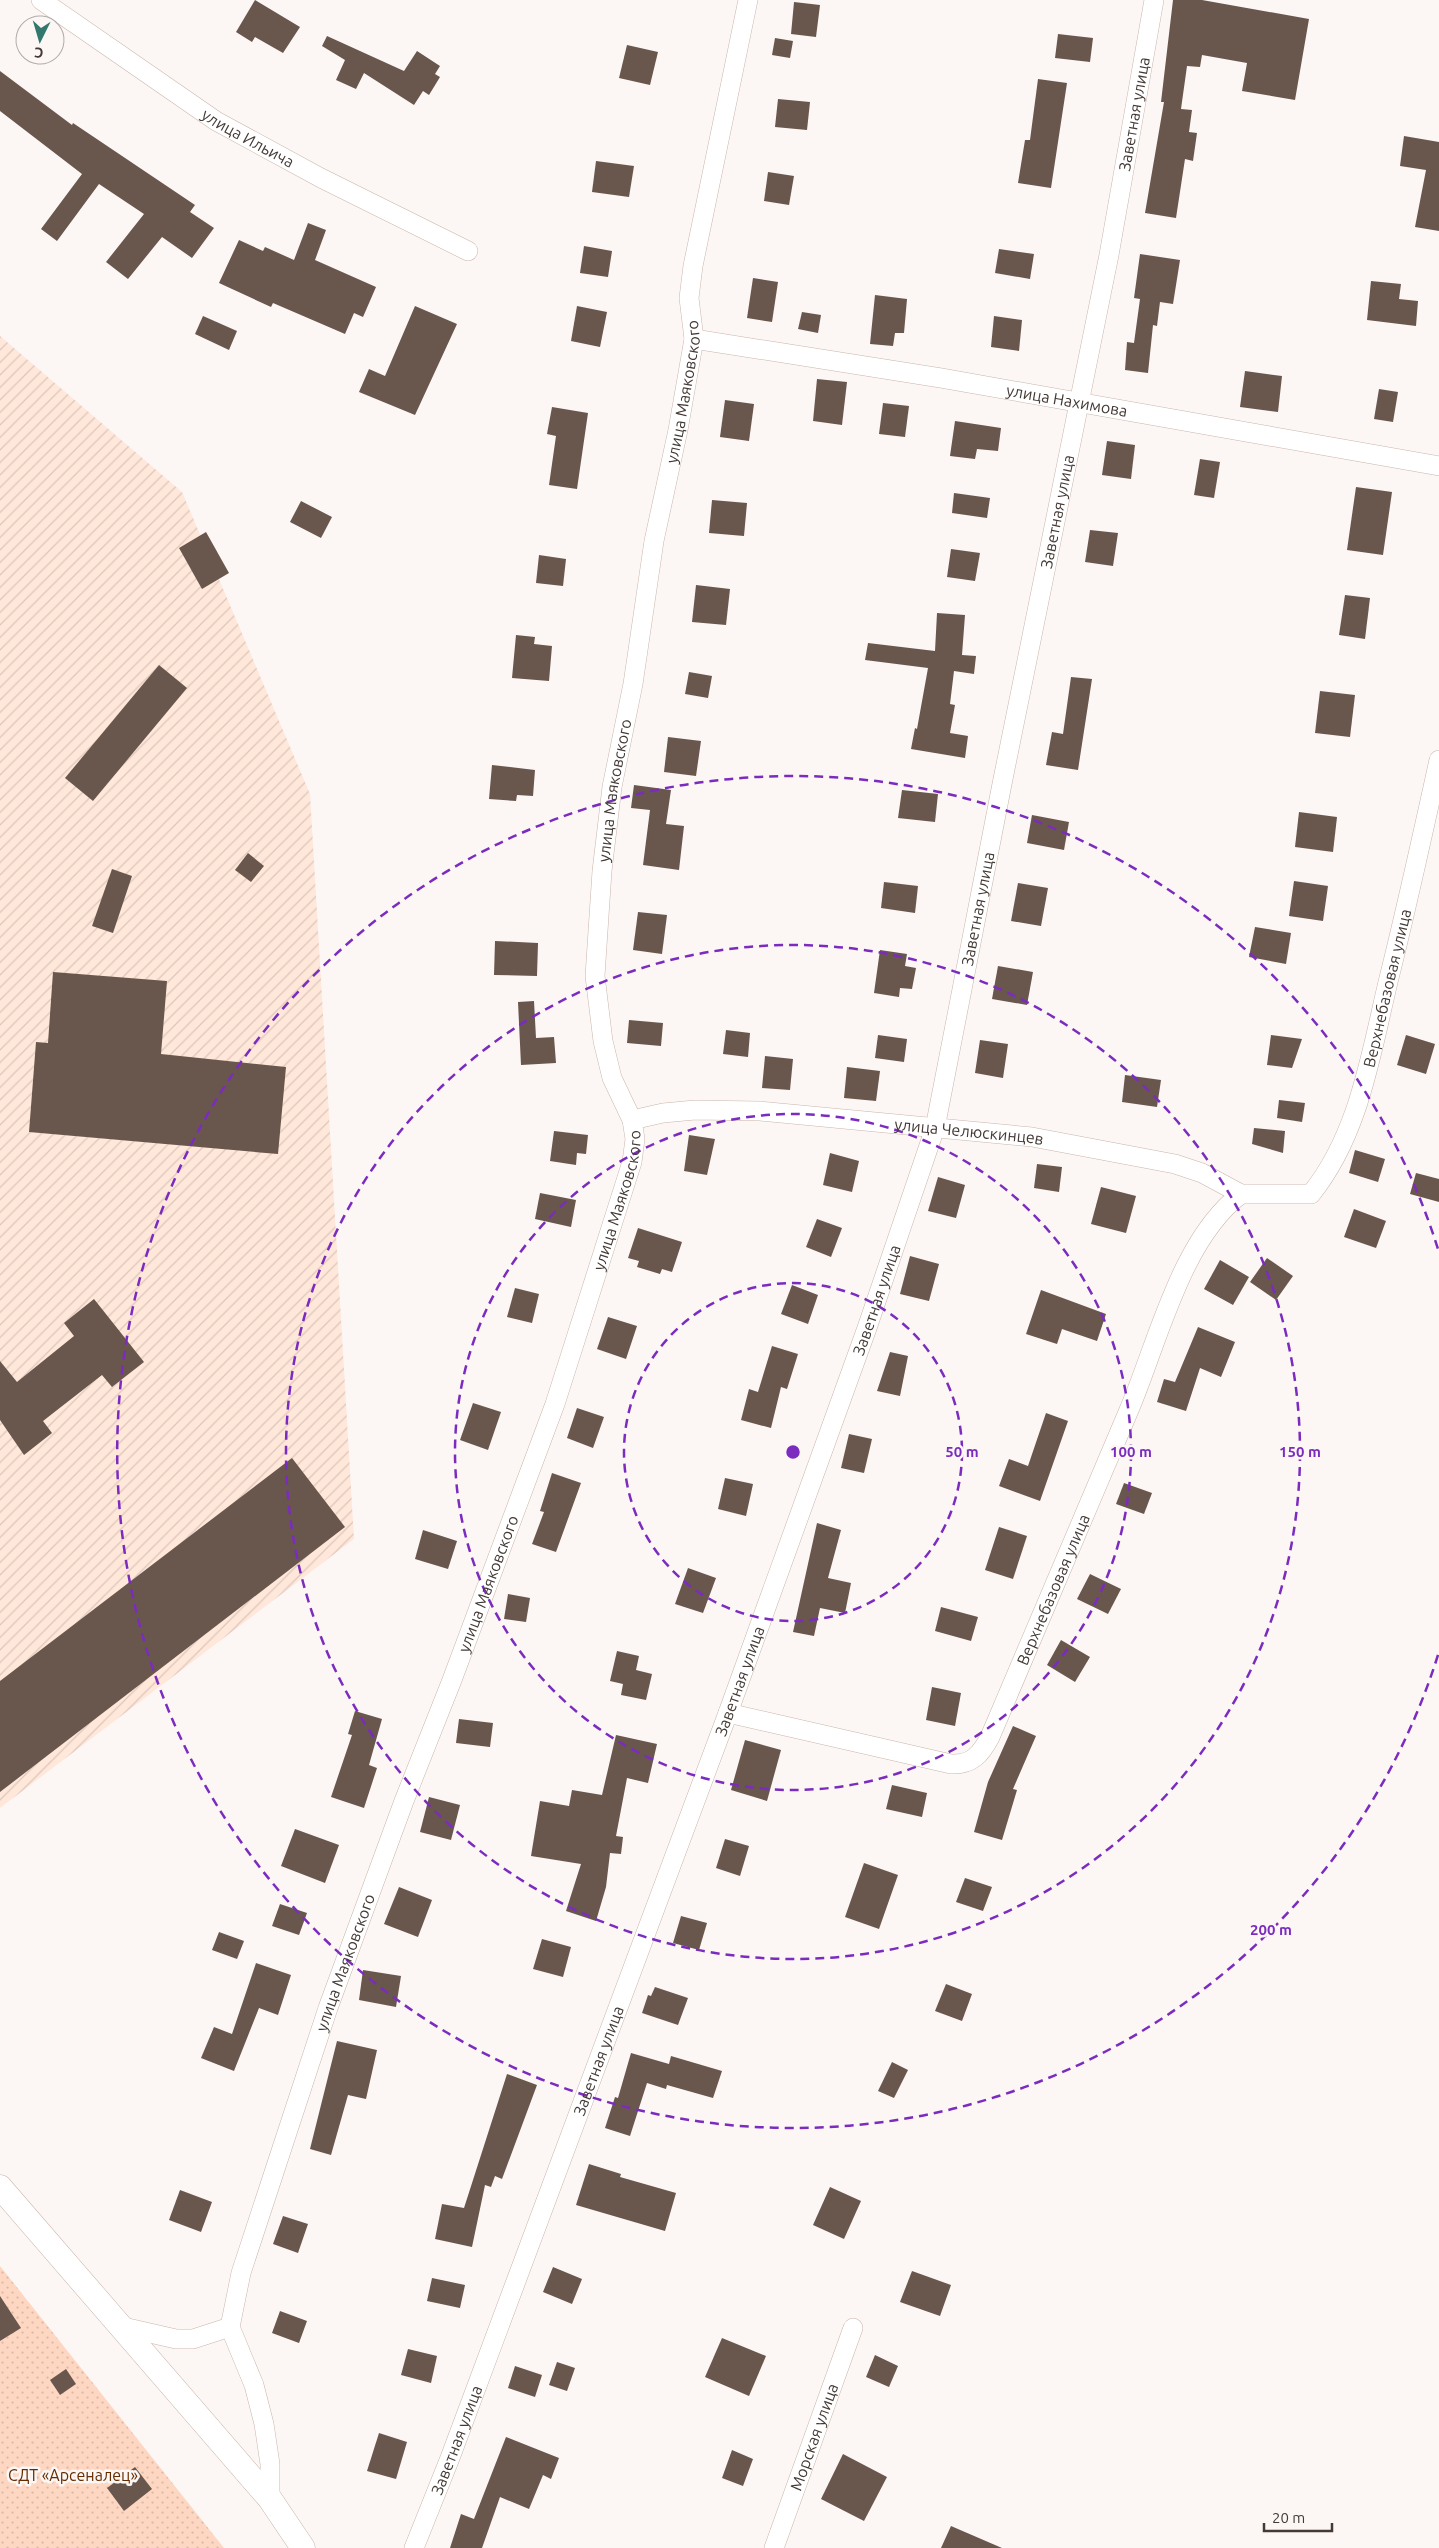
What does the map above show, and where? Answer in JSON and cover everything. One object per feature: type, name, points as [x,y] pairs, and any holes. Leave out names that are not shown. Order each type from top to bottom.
[{"type":"street","name":"улица Ильича","points":[[41,0],[216,121],[338,187],[468,251]]},
{"type":"street","name":"улица Маяковского","points":[[230,2327],[241,2273],[328,2008],[404,1801],[452,1680],[555,1404],[632,1162],[635,1139],[632,1120],[612,1078],[603,1042],[595,976],[602,871],[612,787],[632,684],[654,541],[678,430],[694,339],[689,298],[693,266],[748,0]]},
{"type":"street","name":"Заветная улица","points":[[414,2548],[728,1713],[868,1328],[935,1128],[1109,255],[1154,0]]},
{"type":"street","name":"улица Нахимова","points":[[694,339],[941,378],[1078,404],[1439,466]]},
{"type":"street","name":"Верхнебазовая улица","points":[[1299,1196],[1311,1194],[1323,1179],[1357,1108],[1408,900],[1439,760]]},
{"type":"street","name":"улица Челюскинцев","points":[[632,1120],[663,1113],[695,1110],[760,1112],[1032,1137],[1135,1155],[1174,1164],[1202,1173],[1241,1194],[1299,1196]]},
{"type":"street","name":"Верхнебазовая улица","points":[[728,1713],[952,1764],[964,1764],[981,1753],[990,1737],[1142,1380],[1171,1300],[1194,1252],[1224,1207],[1241,1194]]},
{"type":"street","points":[[0,2187],[270,2499],[303,2548]]},
{"type":"street","points":[[119,2326],[176,2339],[193,2338],[230,2327],[254,2386],[264,2424],[270,2464],[270,2499]]},
{"type":"street","name":"Морская улица","points":[[774,2548],[853,2328]]},
{"type":"shaded area","points":[[0,336],[182,492],[310,794],[354,1539],[0,1808]]},
{"type":"green space","name":"СДТ «Арсеналец»","points":[[0,2266],[224,2548],[0,2548]]},
{"type":"building","points":[[255,0],[300,27],[283,53],[255,37],[252,42],[236,32]]},
{"type":"building","points":[[1173,0],[1202,0],[1309,19],[1295,100],[1242,91],[1247,63],[1202,55],[1200,67],[1187,66],[1181,109],[1192,110],[1189,132],[1197,133],[1193,161],[1185,159],[1176,218],[1145,213],[1164,102],[1161,102]]},
{"type":"building","points":[[794,2],[820,5],[816,37],[791,34]]},
{"type":"building","points":[[1058,34],[1093,38],[1090,62],[1055,58]]},
{"type":"building","points":[[327,36],[404,71],[417,51],[440,66],[435,74],[440,77],[429,95],[423,91],[414,105],[364,73],[356,89],[336,80],[345,60],[322,46]]},
{"type":"building","points":[[775,38],[793,41],[790,58],[772,55]]},
{"type":"building","points":[[627,45],[658,52],[650,85],[619,78]]},
{"type":"building","points":[[0,71],[72,125],[73,123],[195,205],[190,212],[214,228],[192,258],[162,237],[128,279],[106,262],[144,214],[99,184],[57,241],[41,229],[82,174],[0,111]]},
{"type":"building","points":[[1038,79],[1067,83],[1051,188],[1018,183],[1025,140],[1030,140]]},
{"type":"building","points":[[778,99],[810,102],[807,130],[775,127]]},
{"type":"building","points":[[1404,136],[1439,142],[1439,231],[1415,227],[1426,170],[1400,166]]},
{"type":"building","points":[[596,161],[634,166],[629,197],[592,192]]},
{"type":"building","points":[[768,172],[794,176],[789,205],[764,201]]},
{"type":"building","points":[[308,223],[326,230],[315,260],[376,287],[363,317],[354,313],[345,334],[273,303],[271,307],[219,283],[239,240],[263,251],[265,247],[294,260]]},
{"type":"building","points":[[584,246],[612,251],[608,277],[580,273]]},
{"type":"building","points":[[999,249],[1034,254],[1030,279],[995,273]]},
{"type":"building","points":[[1140,254],[1180,260],[1173,304],[1160,302],[1157,326],[1153,325],[1148,373],[1125,370],[1127,342],[1134,343],[1140,299],[1134,298]]},
{"type":"building","points":[[753,278],[778,282],[772,322],[747,318]]},
{"type":"building","points":[[1371,281],[1401,284],[1399,299],[1418,301],[1416,326],[1367,320]]},
{"type":"building","points":[[875,295],[907,299],[904,333],[895,333],[893,346],[870,344]]},
{"type":"building","points":[[415,306],[457,324],[415,415],[359,392],[369,369],[385,376]]},
{"type":"building","points":[[577,306],[607,312],[600,347],[571,341]]},
{"type":"building","points":[[802,312],[821,315],[818,333],[798,329]]},
{"type":"building","points":[[203,316],[237,331],[229,350],[195,334]]},
{"type":"building","points":[[994,316],[1022,320],[1019,351],[991,347]]},
{"type":"building","points":[[1245,371],[1282,376],[1278,412],[1240,407]]},
{"type":"building","points":[[817,379],[847,382],[842,425],[813,421]]},
{"type":"building","points":[[1379,389],[1398,392],[1393,422],[1374,419]]},
{"type":"building","points":[[725,400],[754,404],[749,441],[720,437]]},
{"type":"building","points":[[883,403],[909,406],[905,437],[879,434]]},
{"type":"building","points":[[552,407],[588,413],[577,489],[549,485],[556,436],[547,434]]},
{"type":"building","points":[[955,421],[1001,428],[998,451],[977,449],[975,459],[950,456]]},
{"type":"building","points":[[1107,441],[1135,445],[1131,479],[1102,475]]},
{"type":"building","points":[[1200,459],[1220,462],[1214,498],[1194,495]]},
{"type":"building","points":[[1356,487],[1392,492],[1383,555],[1347,550]]},
{"type":"building","points":[[954,493],[990,498],[987,518],[952,513]]},
{"type":"building","points":[[712,500],[747,503],[744,536],[709,533]]},
{"type":"building","points":[[301,501],[332,517],[321,538],[290,522]]},
{"type":"building","points":[[1090,530],[1118,533],[1113,566],[1085,562]]},
{"type":"building","points":[[206,532],[229,573],[202,589],[179,548]]},
{"type":"building","points":[[951,549],[980,553],[975,581],[947,577]]},
{"type":"building","points":[[539,555],[566,559],[563,586],[536,583]]},
{"type":"building","points":[[696,585],[730,589],[726,625],[692,622]]},
{"type":"building","points":[[1345,595],[1370,598],[1365,639],[1339,635]]},
{"type":"building","points":[[937,613],[965,615],[962,655],[976,656],[974,674],[954,671],[950,704],[955,705],[950,733],[968,736],[965,758],[911,749],[915,728],[917,729],[928,668],[865,660],[868,643],[935,651]]},
{"type":"building","points":[[516,635],[535,637],[534,644],[552,646],[549,681],[512,678]]},
{"type":"building","points":[[159,665],[187,688],[93,801],[65,778]]},
{"type":"building","points":[[689,672],[712,676],[708,698],[685,694]]},
{"type":"building","points":[[1071,677],[1092,679],[1078,770],[1046,765],[1052,732],[1063,734]]},
{"type":"building","points":[[1320,691],[1355,695],[1350,737],[1315,733]]},
{"type":"building","points":[[668,737],[701,741],[696,776],[664,772]]},
{"type":"building","points":[[492,765],[535,770],[533,796],[517,795],[516,801],[489,799]]},
{"type":"building","points":[[634,785],[671,790],[666,824],[684,826],[679,870],[643,865],[650,810],[631,808]]},
{"type":"building","points":[[902,790],[938,794],[935,822],[898,818]]},
{"type":"building","points":[[1299,812],[1337,817],[1333,852],[1295,847]]},
{"type":"building","points":[[1032,815],[1069,822],[1064,850],[1027,843]]},
{"type":"building","points":[[248,853],[264,866],[251,882],[235,870]]},
{"type":"building","points":[[112,869],[132,876],[113,933],[92,926]]},
{"type":"building","points":[[1294,881],[1328,886],[1323,921],[1289,916]]},
{"type":"building","points":[[884,882],[918,886],[915,913],[881,908]]},
{"type":"building","points":[[1018,883],[1048,888],[1041,926],[1011,921]]},
{"type":"building","points":[[638,912],[667,915],[662,954],[633,950]]},
{"type":"building","points":[[1255,927],[1291,933],[1286,964],[1249,957]]},
{"type":"building","points":[[495,941],[538,943],[537,976],[494,975]]},
{"type":"building","points":[[880,950],[907,954],[905,966],[916,968],[912,989],[900,988],[899,997],[874,993]]},
{"type":"building","points":[[998,966],[1033,972],[1027,1005],[992,999]]},
{"type":"building","points":[[53,972],[167,981],[161,1054],[286,1067],[278,1154],[29,1132],[36,1042],[48,1043]]},
{"type":"building","points":[[534,1001],[536,1038],[554,1037],[556,1063],[521,1065],[518,1002]]},
{"type":"building","points":[[629,1020],[663,1023],[661,1046],[627,1043]]},
{"type":"building","points":[[726,1030],[750,1033],[748,1057],[723,1054]]},
{"type":"building","points":[[878,1035],[907,1039],[904,1062],[875,1058]]},
{"type":"building","points":[[1271,1035],[1302,1039],[1292,1068],[1267,1065]]},
{"type":"building","points":[[1406,1035],[1435,1044],[1426,1074],[1397,1065]]},
{"type":"building","points":[[980,1040],[1008,1044],[1003,1078],[975,1073]]},
{"type":"building","points":[[765,1056],[793,1059],[790,1090],[762,1088]]},
{"type":"building","points":[[847,1067],[880,1071],[876,1101],[844,1098]]},
{"type":"building","points":[[1125,1075],[1161,1080],[1157,1107],[1122,1102]]},
{"type":"building","points":[[1279,1100],[1305,1103],[1302,1122],[1277,1118]]},
{"type":"building","points":[[1254,1128],[1285,1131],[1283,1153],[1252,1144]]},
{"type":"building","points":[[554,1131],[588,1135],[586,1154],[577,1153],[576,1165],[550,1161]]},
{"type":"building","points":[[689,1135],[715,1139],[707,1175],[684,1171]]},
{"type":"building","points":[[1355,1150],[1385,1159],[1378,1182],[1349,1173]]},
{"type":"building","points":[[830,1153],[859,1161],[852,1192],[823,1185]]},
{"type":"building","points":[[1037,1164],[1062,1167],[1059,1192],[1034,1188]]},
{"type":"building","points":[[1416,1173],[1439,1179],[1439,1202],[1410,1194]]},
{"type":"building","points":[[938,1177],[965,1185],[956,1218],[928,1211]]},
{"type":"building","points":[[1101,1187],[1136,1196],[1126,1233],[1091,1224]]},
{"type":"building","points":[[540,1193],[576,1200],[571,1227],[535,1219]]},
{"type":"building","points":[[1354,1209],[1386,1221],[1376,1248],[1344,1237]]},
{"type":"building","points":[[817,1219],[842,1228],[831,1257],[806,1247]]},
{"type":"building","points":[[638,1228],[682,1242],[672,1272],[662,1269],[660,1274],[637,1267],[639,1261],[628,1258]]},
{"type":"building","points":[[910,1256],[939,1264],[929,1301],[900,1294]]},
{"type":"building","points":[[1267,1258],[1293,1276],[1276,1300],[1250,1282]]},
{"type":"building","points":[[1220,1260],[1249,1277],[1233,1305],[1204,1289]]},
{"type":"building","points":[[792,1285],[818,1295],[808,1324],[781,1314]]},
{"type":"building","points":[[515,1288],[539,1294],[532,1323],[507,1317]]},
{"type":"building","points":[[1041,1290],[1106,1314],[1097,1341],[1062,1329],[1057,1344],[1026,1334]]},
{"type":"building","points":[[94,1299],[144,1362],[112,1387],[102,1375],[43,1421],[52,1433],[24,1455],[0,1420],[0,1361],[17,1382],[74,1336],[64,1323]]},
{"type":"building","points":[[608,1317],[637,1326],[626,1359],[597,1349]]},
{"type":"building","points":[[1198,1327],[1235,1342],[1221,1377],[1200,1368],[1186,1411],[1157,1402],[1164,1379],[1175,1382]]},
{"type":"building","points":[[772,1346],[798,1354],[787,1389],[781,1387],[771,1428],[741,1420],[749,1389],[758,1392]]},
{"type":"building","points":[[890,1352],[908,1356],[900,1396],[877,1391]]},
{"type":"building","points":[[473,1403],[501,1412],[488,1450],[460,1440]]},
{"type":"building","points":[[577,1408],[604,1417],[593,1448],[567,1438]]},
{"type":"building","points":[[1046,1413],[1068,1421],[1040,1501],[999,1486],[1009,1459],[1028,1466]]},
{"type":"building","points":[[849,1434],[872,1439],[864,1473],[841,1468]]},
{"type":"building","points":[[292,1458],[345,1527],[0,1792],[0,1681]]},
{"type":"building","points":[[552,1473],[581,1483],[556,1552],[532,1544],[544,1512],[540,1511]]},
{"type":"building","points":[[725,1478],[753,1484],[746,1516],[718,1509]]},
{"type":"building","points":[[1124,1483],[1152,1493],[1144,1514],[1116,1504]]},
{"type":"building","points":[[817,1523],[841,1530],[828,1578],[851,1583],[845,1613],[820,1608],[814,1636],[793,1632]]},
{"type":"building","points":[[999,1527],[1027,1536],[1013,1579],[985,1570]]},
{"type":"building","points":[[423,1530],[457,1541],[448,1569],[415,1559]]},
{"type":"building","points":[[688,1568],[716,1578],[703,1613],[675,1604]]},
{"type":"building","points":[[1090,1574],[1121,1589],[1108,1614],[1077,1599]]},
{"type":"building","points":[[508,1594],[530,1598],[526,1622],[504,1619]]},
{"type":"building","points":[[941,1607],[978,1617],[971,1641],[935,1631]]},
{"type":"building","points":[[1061,1640],[1090,1657],[1075,1682],[1047,1665]]},
{"type":"building","points":[[617,1651],[639,1656],[636,1670],[652,1674],[646,1700],[621,1695],[623,1684],[610,1681]]},
{"type":"building","points":[[932,1687],[961,1693],[955,1726],[926,1720]]},
{"type":"building","points":[[355,1711],[382,1719],[369,1765],[377,1768],[364,1808],[331,1797],[352,1735],[348,1734]]},
{"type":"building","points":[[459,1719],[493,1723],[490,1747],[456,1743]]},
{"type":"building","points":[[1013,1726],[1036,1736],[1013,1789],[1017,1790],[1002,1840],[974,1832],[988,1782]]},
{"type":"building","points":[[616,1735],[657,1744],[648,1783],[627,1778],[616,1836],[623,1837],[621,1854],[610,1853],[606,1887],[596,1921],[566,1911],[581,1864],[531,1856],[540,1801],[569,1806],[572,1790],[602,1795]]},
{"type":"building","points":[[745,1740],[781,1750],[767,1801],[731,1790]]},
{"type":"building","points":[[892,1785],[927,1793],[922,1817],[886,1809]]},
{"type":"building","points":[[429,1797],[460,1805],[451,1840],[420,1832]]},
{"type":"building","points":[[295,1829],[339,1845],[325,1883],[281,1866]]},
{"type":"building","points":[[725,1839],[749,1846],[740,1876],[716,1868]]},
{"type":"building","points":[[864,1863],[898,1875],[879,1929],[845,1917]]},
{"type":"building","points":[[965,1878],[992,1887],[983,1911],[956,1902]]},
{"type":"building","points":[[399,1887],[432,1900],[418,1937],[384,1924]]},
{"type":"building","points":[[280,1904],[307,1913],[299,1935],[272,1926]]},
{"type":"building","points":[[681,1916],[707,1923],[699,1950],[673,1943]]},
{"type":"building","points":[[219,1932],[244,1941],[237,1959],[212,1950]]},
{"type":"building","points":[[542,1939],[571,1947],[563,1977],[533,1969]]},
{"type":"building","points":[[256,1963],[291,1975],[278,2015],[259,2008],[234,2071],[201,2058],[214,2027],[232,2034]]},
{"type":"building","points":[[363,1970],[401,1976],[396,2007],[359,2000]]},
{"type":"building","points":[[946,1984],[972,1994],[962,2021],[935,2011]]},
{"type":"building","points":[[655,1987],[688,1998],[678,2025],[642,2013],[648,1995],[651,1996]]},
{"type":"building","points":[[337,2041],[377,2050],[366,2099],[348,2095],[331,2155],[310,2149]]},
{"type":"building","points":[[631,2053],[669,2064],[671,2056],[722,2071],[713,2098],[667,2085],[666,2089],[647,2083],[630,2136],[605,2128],[615,2097],[618,2098]]},
{"type":"building","points":[[892,2062],[908,2070],[894,2098],[878,2091]]},
{"type":"building","points":[[507,2074],[537,2085],[502,2179],[495,2176],[491,2187],[485,2185],[472,2247],[435,2239],[442,2204],[464,2208]]},
{"type":"building","points":[[589,2164],[621,2174],[620,2177],[676,2193],[665,2231],[576,2205]]},
{"type":"building","points":[[830,2187],[861,2201],[844,2239],[813,2225]]},
{"type":"building","points":[[180,2190],[212,2202],[201,2232],[169,2220]]},
{"type":"building","points":[[283,2216],[308,2224],[298,2253],[273,2244]]},
{"type":"building","points":[[553,2267],[582,2279],[572,2304],[543,2292]]},
{"type":"building","points":[[912,2271],[951,2285],[940,2316],[900,2302]]},
{"type":"building","points":[[432,2278],[465,2285],[460,2308],[427,2301]]},
{"type":"building","points":[[0,2296],[21,2328],[0,2341]]},
{"type":"building","points":[[280,2311],[307,2321],[299,2343],[272,2333]]},
{"type":"building","points":[[722,2338],[766,2356],[749,2396],[705,2377]]},
{"type":"building","points":[[408,2349],[437,2356],[431,2383],[401,2375]]},
{"type":"building","points":[[875,2355],[898,2366],[889,2387],[866,2377]]},
{"type":"building","points":[[557,2362],[575,2368],[567,2391],[549,2385]]},
{"type":"building","points":[[515,2366],[542,2375],[535,2397],[508,2388]]},
{"type":"building","points":[[66,2369],[76,2384],[60,2395],[50,2380]]},
{"type":"building","points":[[379,2433],[407,2442],[396,2479],[367,2471]]},
{"type":"building","points":[[506,2437],[559,2458],[551,2479],[543,2475],[529,2509],[500,2497],[482,2548],[450,2548],[461,2514],[474,2519]]},
{"type":"building","points":[[732,2450],[753,2459],[743,2486],[722,2478]]},
{"type":"building","points":[[843,2454],[887,2477],[864,2521],[821,2499]]},
{"type":"building","points":[[135,2467],[152,2489],[124,2511],[107,2488]]},
{"type":"building","points":[[951,2526],[1002,2548],[941,2548]]}]
